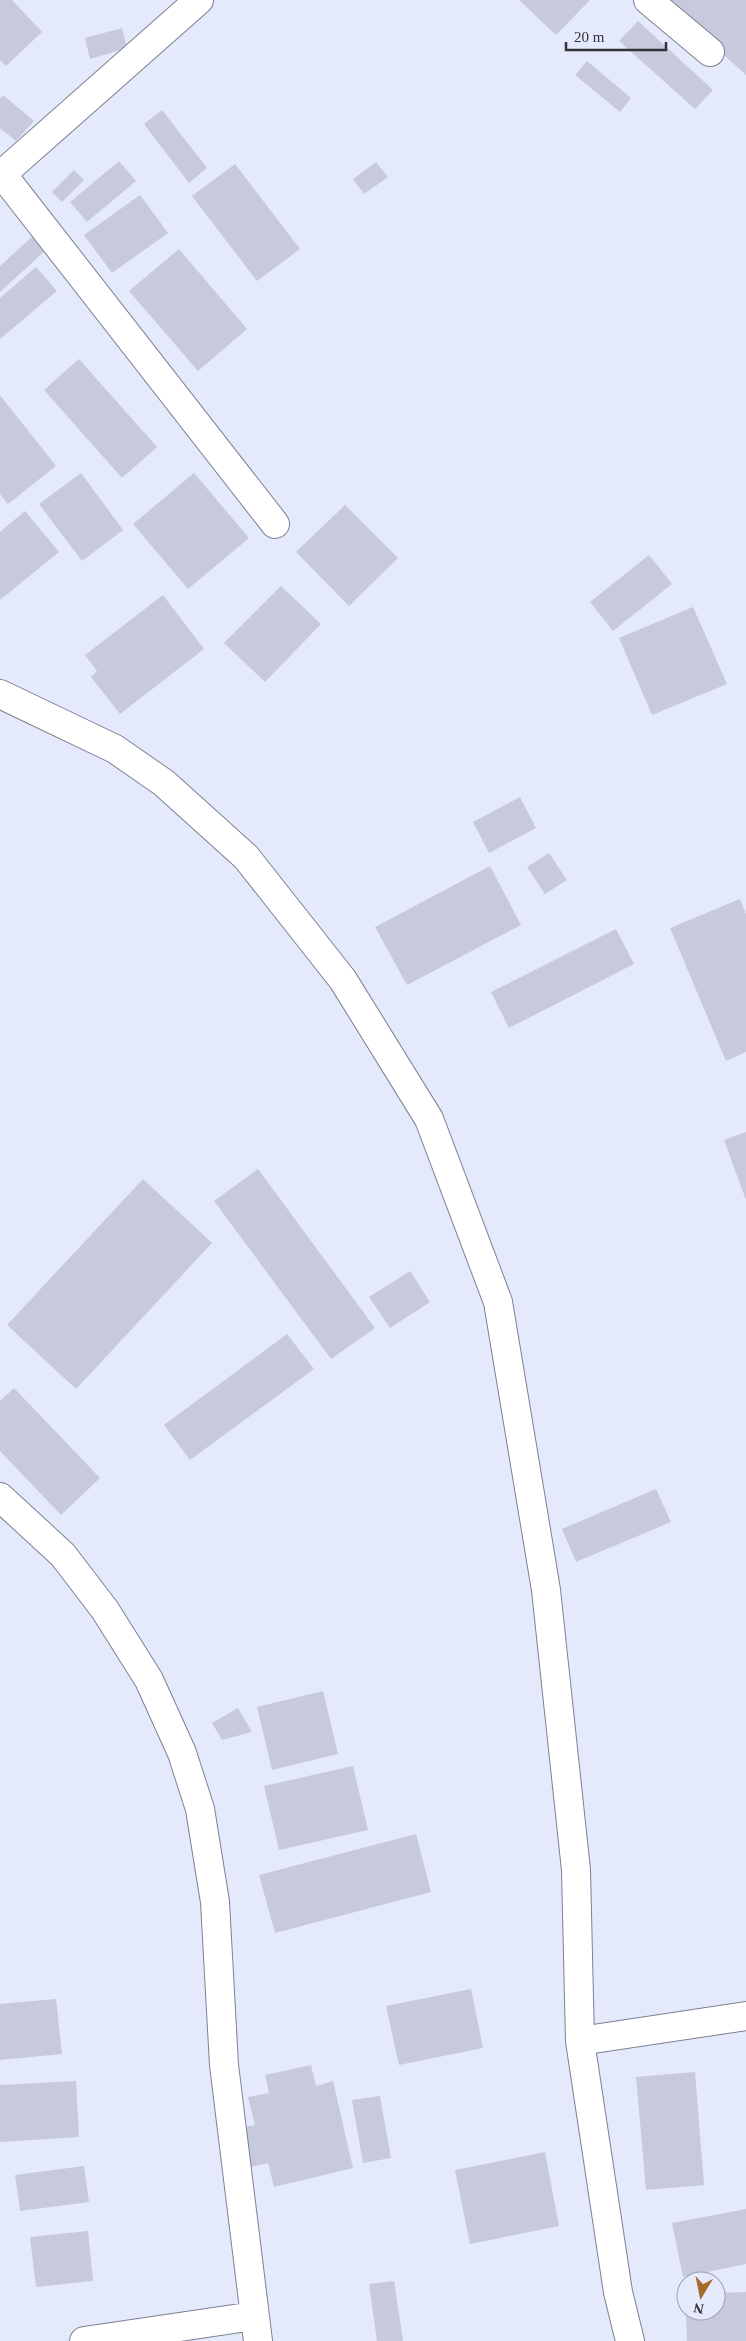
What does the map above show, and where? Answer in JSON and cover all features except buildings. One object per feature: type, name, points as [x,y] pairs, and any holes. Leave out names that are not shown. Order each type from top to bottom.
[{"type":"street","points":[[199,0],[1,175],[275,524]]},
{"type":"street","points":[[648,0],[710,52]]},
{"type":"street","points":[[0,694],[115,749],[164,784],[246,857],[343,980],[429,1119],[498,1302],[546,1590],[576,1870],[580,2041],[618,2292],[630,2341]]},
{"type":"street","points":[[0,1497],[63,1555],[105,1610],[149,1680],[182,1753],[200,1809],[215,1902],[224,2065],[256,2329],[84,2341]]},
{"type":"street","points":[[580,2041],[746,2016]]}]
